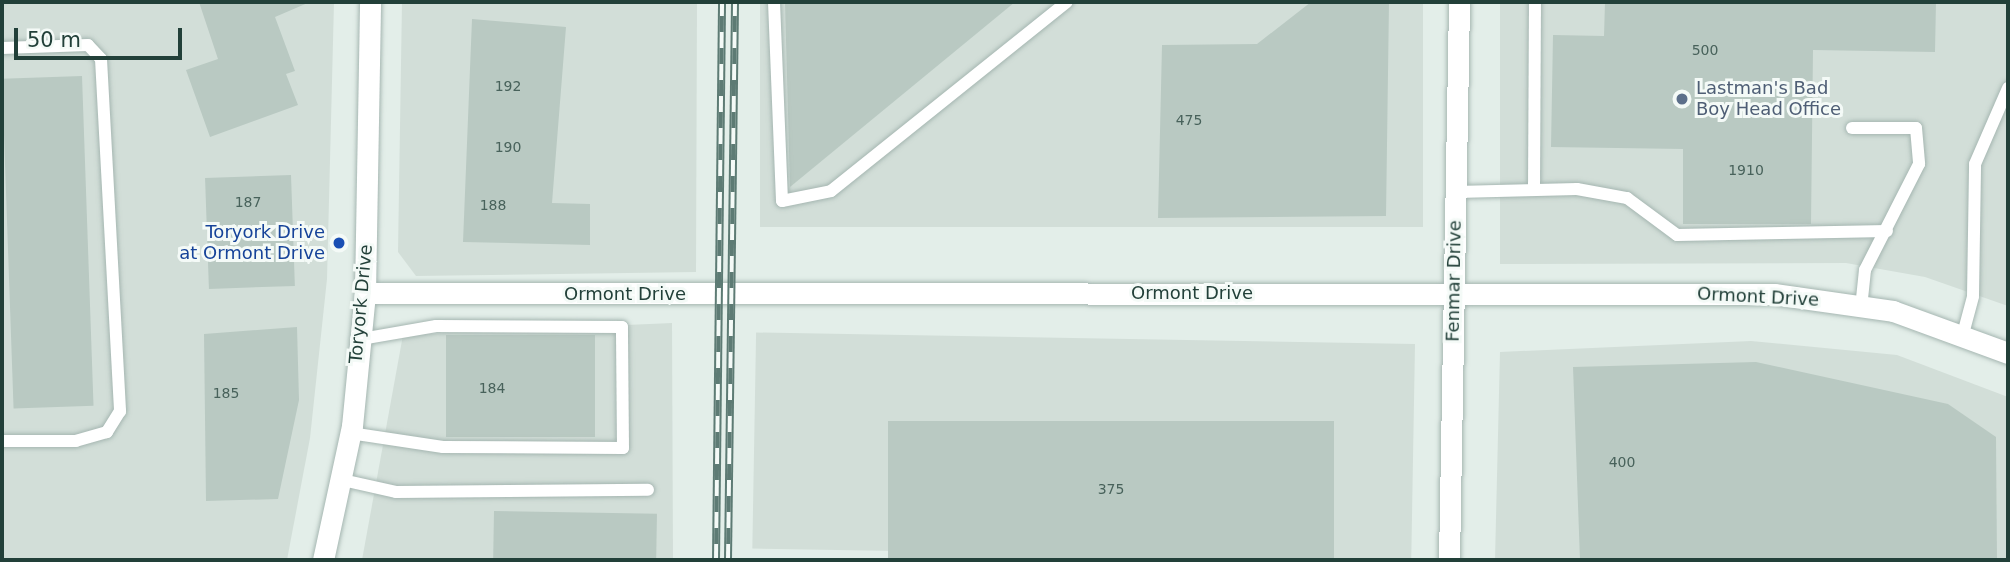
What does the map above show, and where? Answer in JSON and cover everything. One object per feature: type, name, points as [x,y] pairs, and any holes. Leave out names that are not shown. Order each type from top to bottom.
[{"type":"street","name":"Toryork Drive","points":[[323,560],[338,479],[350,433],[356,340],[365,293],[370,2]]},
{"type":"street","name":"Fenmar Drive","points":[[1449,560],[1459,2]]},
{"type":"street","name":"Ormont Drive","points":[[365,293],[1774,294],[1861,306],[1963,334],[2008,353]]},
{"type":"lane","points":[[774,2],[782,201],[831,191],[1067,2]]},
{"type":"lane","points":[[1534,190],[1535,2]]},
{"type":"lane","points":[[2,48],[88,45],[102,59],[120,411],[107,432],[76,441],[2,441]]},
{"type":"lane","points":[[1963,334],[1973,296],[1975,164],[2008,88]]},
{"type":"lane","points":[[1852,128],[1916,128],[1918,171],[1865,270],[1861,306]]},
{"type":"lane","points":[[1456,192],[1534,190],[1627,198],[1676,235],[1887,230]]},
{"type":"lane","points":[[350,433],[443,447],[624,448],[622,327],[436,326],[356,340]]},
{"type":"lane","points":[[338,479],[397,492],[648,490]]},
{"type":"shaded area","points":[[2,2],[334,2],[327,279],[310,438],[287,560],[2,560]]},
{"type":"shaded area","points":[[402,2],[697,2],[696,272],[416,276],[398,252]]},
{"type":"shaded area","points":[[760,2],[1423,2],[1423,227],[760,227]]},
{"type":"shaded area","points":[[1500,2],[2008,2],[2008,306],[1925,277],[1846,263],[1500,264]]},
{"type":"shaded area","points":[[672,323],[673,560],[362,560],[403,335]]},
{"type":"shaded area","points":[[756,332],[1415,344],[1411,560],[752,548]]},
{"type":"shaded area","points":[[1751,341],[1897,355],[2008,397],[2008,560],[1495,560],[1500,352]]},
{"type":"building","points":[[199,2],[310,2],[275,17],[295,71],[286,74],[298,105],[210,137],[186,70],[218,59]]},
{"type":"building","points":[[785,2],[1015,2],[790,187]]},
{"type":"building","points":[[1311,2],[1389,2],[1386,216],[1158,218],[1162,45],[1257,44]]},
{"type":"building","name":"Lastman's Bad Boy Head Office","points":[[1605,2],[1936,2],[1935,52],[1813,50],[1811,224],[1683,224],[1683,149],[1551,147],[1553,35],[1604,36]]},
{"type":"building","points":[[472,19],[566,27],[552,203],[590,204],[590,245],[463,242]]},
{"type":"building","points":[[82,76],[94,406],[14,409],[2,79]]},
{"type":"building","points":[[291,175],[295,286],[209,289],[205,178]]},
{"type":"building","points":[[297,327],[299,400],[278,499],[206,501],[204,334]]},
{"type":"building","points":[[446,335],[595,335],[595,437],[446,437]]},
{"type":"building","points":[[1756,362],[1948,404],[1996,437],[1997,560],[1580,560],[1573,367]]},
{"type":"building","points":[[888,421],[1334,421],[1334,560],[888,560]]},
{"type":"building","points":[[494,511],[657,514],[656,560],[493,560]]},
{"type":"railway","points":[[716,560],[722,2]]},
{"type":"railway","points":[[728,560],[735,2]]},
{"type":"place","name":"Lastman's Bad Boy Head Office","points":[[1682,99]]},
{"type":"place","name":"Toryork Drive at Ormont Drive","points":[[339,243]]}]
